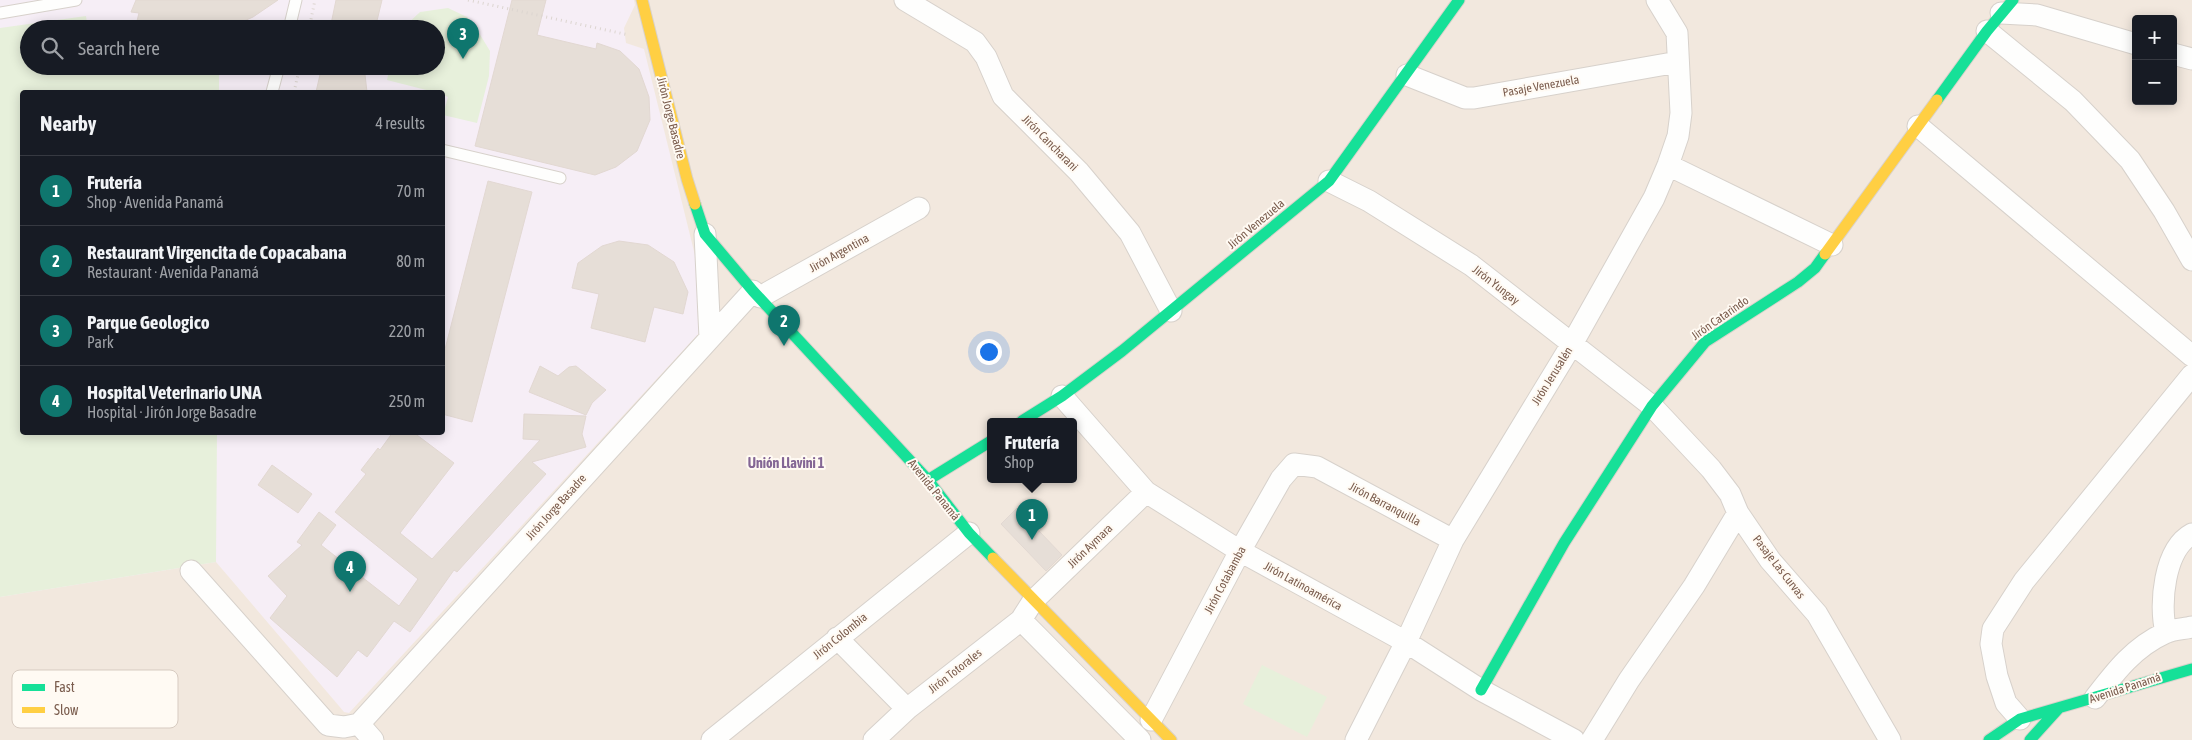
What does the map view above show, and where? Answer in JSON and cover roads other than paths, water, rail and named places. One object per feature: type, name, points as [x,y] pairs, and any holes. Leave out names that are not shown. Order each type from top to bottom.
[{"type":"street","name":"Jirón Jorge Basadre","points":[[642,0],[687,179],[704,234]]},
{"type":"street","name":"Jirón Cancharani","points":[[905,0],[975,42],[986,57],[1003,96],[1079,172],[1130,233],[1171,311]]},
{"type":"street","name":"Jirón Venezuela","points":[[1027,418],[1062,396],[1171,311],[1329,181],[1460,0]]},
{"type":"street","name":"Jirón Jerusalén","points":[[1356,740],[1406,642],[1453,540],[1572,344],[1654,198],[1668,165],[1678,136],[1681,113],[1677,33],[1657,0]]},
{"type":"street","name":"Jirón Catarindo","points":[[1482,690],[1564,543],[1652,406],[1705,342],[1798,282],[1815,268],[2007,6]]},
{"type":"street","points":[[2007,6],[2132,43]]},
{"type":"street","points":[[1987,31],[2072,100],[2130,160],[2164,211],[2192,260]]},
{"type":"street","points":[[2177,55],[2192,59]]},
{"type":"street","name":"Pasaje Venezuela","points":[[1407,75],[1464,98],[1474,98],[1678,62]]},
{"type":"street","points":[[1918,126],[2192,356]]},
{"type":"street","points":[[1668,165],[1832,245]]},
{"type":"street","name":"Jirón Yungay","points":[[1329,181],[1376,206],[1471,265],[1652,406]]},
{"type":"street","name":"Jirón Argentina","points":[[757,294],[919,208]]},
{"type":"street","points":[[704,234],[710,338]]},
{"type":"street","name":"Avenida Panamá","points":[[704,234],[928,480],[969,534],[1171,740]]},
{"type":"street","name":"Jirón Jorge Basadre","points":[[359,724],[710,338],[757,294]]},
{"type":"street","points":[[2020,719],[2006,703],[1997,676],[1990,644],[1993,630],[2024,581],[2192,375]]},
{"type":"street","name":"Jirón Latinoamérica","points":[[1062,396],[1146,492],[1240,551],[1406,642],[1482,690],[1574,740]]},
{"type":"street","name":"Pasaje Las Curvas","points":[[1652,406],[1711,469],[1730,494],[1738,513],[1770,560],[1817,614],[1890,740]]},
{"type":"street","points":[[928,480],[987,443]]},
{"type":"street","name":"Jirón Cotabamba","points":[[1151,720],[1240,551],[1286,470],[1294,464],[1317,467]]},
{"type":"street","name":"Jirón Barranquilla","points":[[1317,467],[1453,540]]},
{"type":"street","name":"Jirón Aymara","points":[[1033,601],[1146,492]]},
{"type":"street","points":[[1592,740],[1628,680],[1694,586],[1738,513]]},
{"type":"street","name":"Jirón Colombia","points":[[712,740],[969,534]]},
{"type":"street","points":[[2166,632],[2163,619],[2164,589],[2168,571],[2178,549],[2187,536],[2192,534]]},
{"type":"street","points":[[191,571],[328,725],[344,728],[359,724],[373,740]]},
{"type":"street","name":"Jirón Totorales","points":[[879,738],[907,709],[1021,620],[1033,601]]},
{"type":"street","points":[[1021,620],[1140,740]]},
{"type":"street","points":[[2094,698],[2119,666],[2131,655],[2166,632],[2192,627]]},
{"type":"street","points":[[837,638],[907,709]]},
{"type":"street","name":"Avenida Panamá","points":[[1989,740],[2020,719],[2192,668]]},
{"type":"street","points":[[2030,740],[2058,709]]},
{"type":"lane","points":[[0,13],[76,0]]},
{"type":"lane","points":[[291,20],[296,0]]},
{"type":"lane","points":[[273,90],[277,75]]},
{"type":"lane","points":[[445,151],[560,178]]},
{"type":"place","name":"Parque Geologico","points":[[463,59]]},
{"type":"place","name":"Restaurant Virgencita de Copacabana","points":[[784,346]]},
{"type":"place","name":"Frutería","points":[[1032,540]]},
{"type":"place","name":"Hospital Veterinario UNA","points":[[350,592]]},
{"type":"district","name":"Unión Llavini 1","points":[[786,463]]}]
